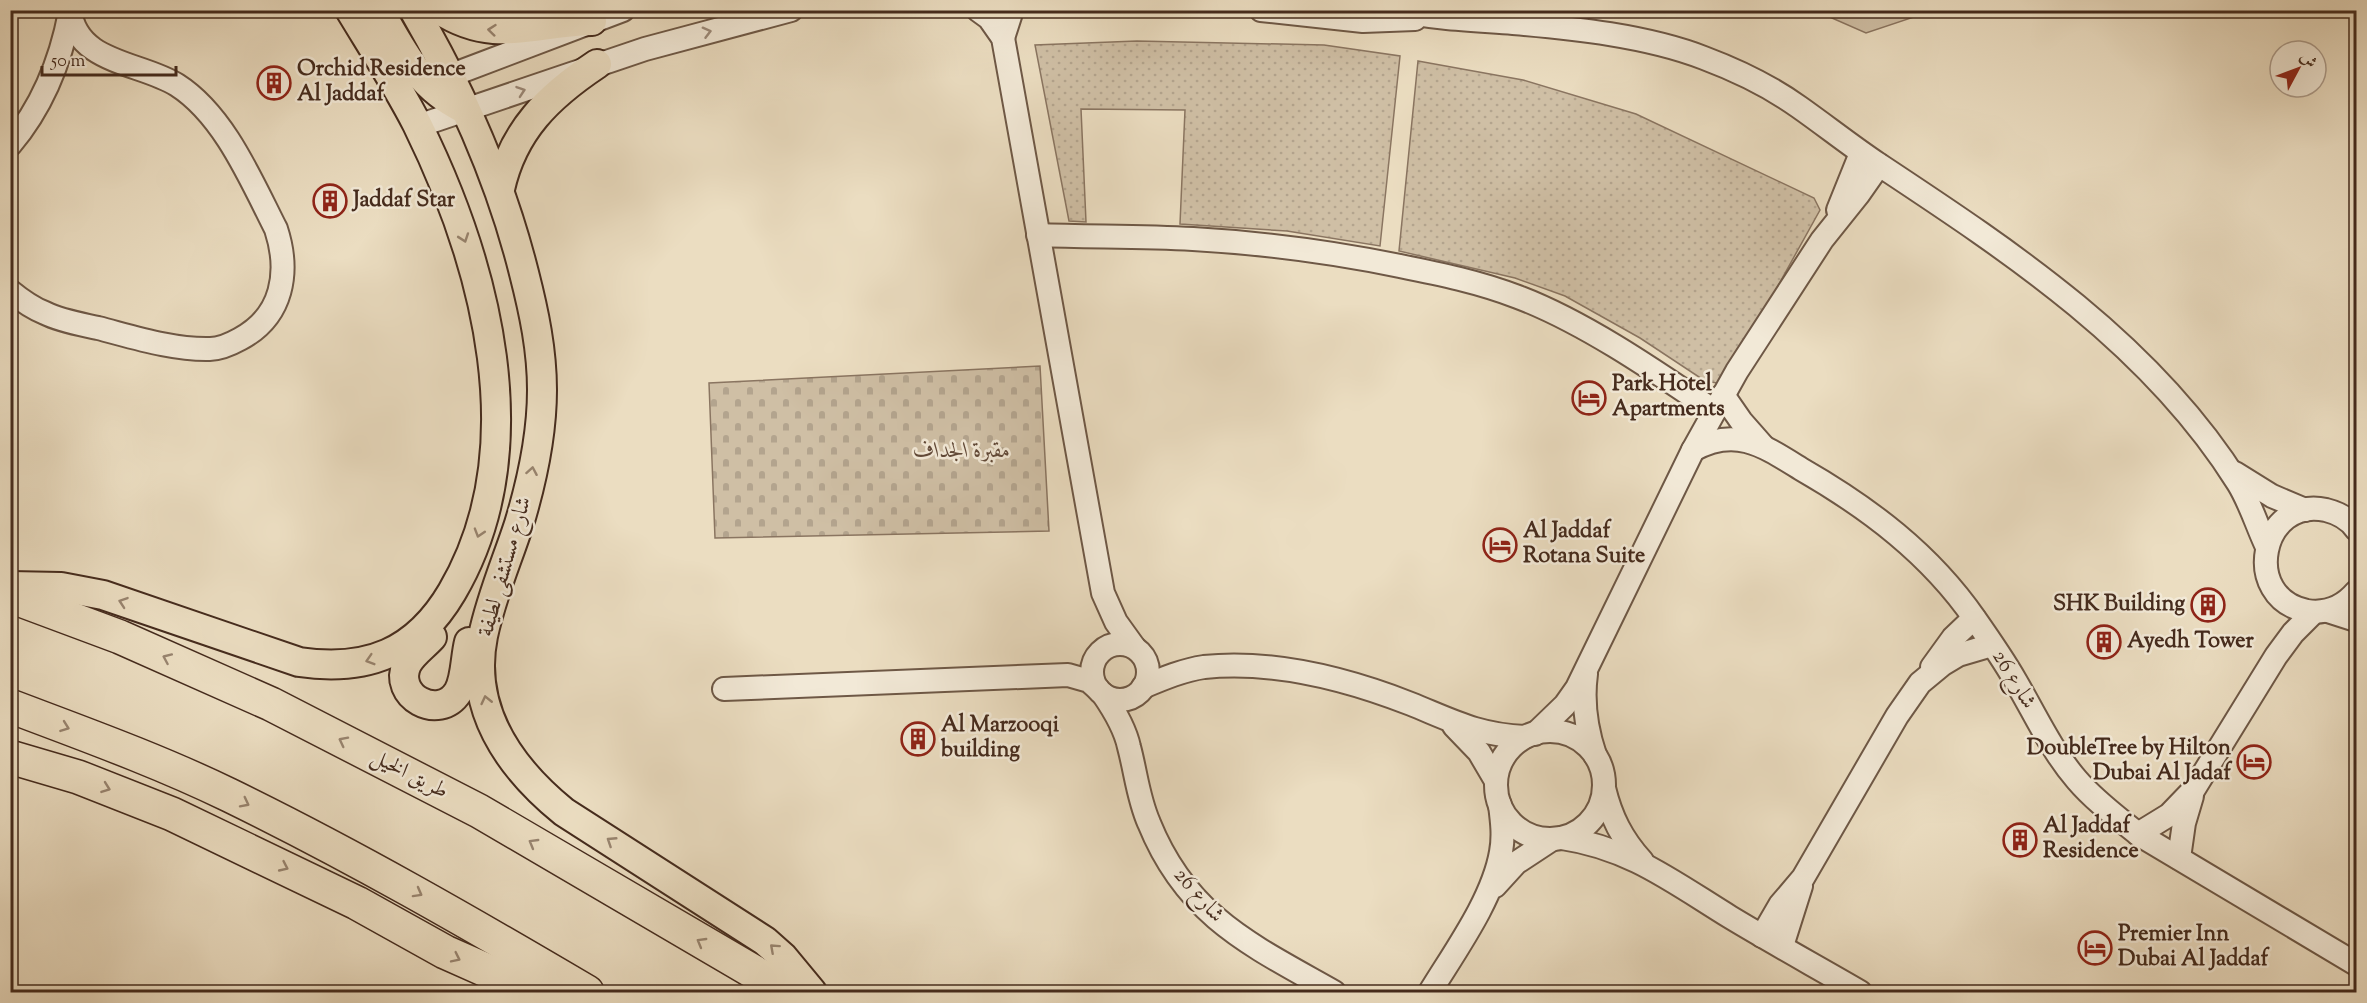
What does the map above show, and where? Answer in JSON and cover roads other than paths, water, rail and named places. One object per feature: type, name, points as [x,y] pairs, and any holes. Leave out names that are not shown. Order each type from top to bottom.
[{"type":"highway","name":"طريق الخيل","points":[[10,596],[120,638],[271,704],[479,811],[788,993]]},
{"type":"highway","points":[[10,706],[90,736],[228,795],[420,894],[587,993]]},
{"type":"highway","points":[[10,757],[78,777],[181,818],[347,898],[461,960],[535,993]]},
{"type":"main road","name":"شارع مستشفى لطيفة","points":[[350,10],[426,86],[466,110],[500,189],[516,240],[531,303],[539,345],[542,391],[539,437],[531,482],[502,569],[483,638],[480,674],[485,702],[495,732],[511,759],[547,798],[564,812],[765,941],[783,957],[812,993]]},
{"type":"main road","points":[[379,10],[426,86]]},
{"type":"main road","name":"شارع مستشفى لطيفة","points":[[10,586],[61,587],[103,595],[298,663],[327,666],[356,664],[374,659],[409,642],[430,623],[447,600],[468,564],[485,513],[494,461],[495,390],[490,346],[471,259],[457,217],[418,126],[426,86],[414,10]]},
{"type":"main road","points":[[440,10],[455,20],[480,28],[506,31],[592,21]]},
{"type":"main road","points":[[500,189],[504,169],[523,130],[550,100],[597,64]]},
{"type":"main road","points":[[468,564],[459,596],[446,621],[415,653],[406,666],[405,683],[408,691],[413,698],[428,705],[445,704],[458,692],[479,609],[488,587],[502,569]]},
{"type":"street","points":[[10,291],[46,314],[137,338],[211,349],[230,344],[248,335],[274,306],[281,287],[284,267],[282,248],[276,229],[215,120],[198,101],[156,73],[102,56],[83,42],[72,21],[70,10]]},
{"type":"street","points":[[10,146],[35,109],[53,73],[66,32],[70,10]]},
{"type":"street","points":[[426,86],[623,10]]},
{"type":"street","points":[[418,126],[597,64],[697,34],[791,10]]},
{"type":"street","points":[[978,10],[989,18],[1003,38],[1103,593],[1102,633],[1093,674],[1100,691]]},
{"type":"street","points":[[1003,38],[1012,10]]},
{"type":"street","points":[[1262,10],[1373,21],[1425,17]]},
{"type":"street","points":[[1396,10],[1425,17],[1580,30],[1703,57],[1797,105],[1870,159],[1989,237],[2085,312],[2124,347],[2195,424],[2226,466],[2242,490],[2267,547],[2267,573],[2274,590],[2282,623],[2277,656]]},
{"type":"street","points":[[53,73],[69,60],[102,56]]},
{"type":"street","points":[[1430,993],[1488,894],[1497,872],[1502,849],[1503,826],[1498,792],[1502,760],[1508,751],[1565,705],[1586,670],[1632,572],[1718,403],[1834,223],[1846,188],[1870,159]]},
{"type":"street","points":[[1038,235],[1191,239],[1278,246],[1383,262],[1481,284],[1521,298],[1571,323],[1718,403]]},
{"type":"street","name":"شارع 26","points":[[1718,403],[1741,421],[1763,446],[1866,509],[1905,540],[1941,576],[1992,645],[2052,747],[2077,780],[2106,809],[2138,834],[2356,964]]},
{"type":"street","name":"شارع 26","points":[[1693,450],[1709,441],[1727,438],[1763,446]]},
{"type":"street","points":[[2226,466],[2272,496],[2305,510]]},
{"type":"street","points":[[2267,547],[2277,527],[2285,520],[2305,510],[2322,509],[2333,512],[2344,517],[2356,529]]},
{"type":"street","points":[[2274,590],[2296,608],[2321,611],[2356,620]]},
{"type":"street","points":[[2138,834],[2169,815],[2194,789],[2277,656],[2294,633],[2321,611],[2345,603],[2356,592]]},
{"type":"street","points":[[1103,593],[1116,622],[1144,658],[1148,673],[1142,689]]},
{"type":"street","points":[[1772,941],[1780,905],[1803,878],[1897,716],[1929,674],[1944,649],[1974,618]]},
{"type":"street","points":[[1056,677],[1097,656],[1112,645],[1119,644],[1203,668]]},
{"type":"street","points":[[1929,674],[1958,655],[1992,645]]},
{"type":"street","points":[[724,689],[1068,675],[1079,677],[1100,691],[1119,699],[1127,699],[1172,675],[1203,668],[1237,666],[1308,674],[1377,692],[1482,732],[1530,735],[1545,732],[1567,734],[1578,739],[1595,755]]},
{"type":"street","points":[[1586,670],[1585,713],[1588,734],[1603,777],[1610,810],[1618,830],[1645,864]]},
{"type":"street","name":"شارع 26","points":[[1129,746],[1131,723],[1142,689]]},
{"type":"street","name":"شارع 26","points":[[1100,691],[1118,719],[1129,746],[1136,785],[1149,823],[1166,859],[1189,891],[1216,921],[1248,944],[1334,993]]},
{"type":"street","points":[[1440,717],[1473,745],[1489,766],[1511,822],[1519,830],[1529,835],[1605,847],[1645,864],[1860,993]]},
{"type":"street","points":[[1488,894],[1516,863],[1556,839],[1573,835],[1591,820],[1598,811],[1604,789]]},
{"type":"street","points":[[2179,858],[2184,823],[2194,789]]},
{"type":"place","name":"Orchid Residence Al Jaddaf","points":[[274,83]]},
{"type":"place","name":"Jaddaf Star","points":[[330,201]]},
{"type":"place","name":"Park Hotel Apartments","points":[[1589,398]]},
{"type":"place","name":"Al Jaddaf Rotana Suite","points":[[1500,545]]},
{"type":"place","name":"SHK Building","points":[[2208,605]]},
{"type":"place","name":"Ayedh Tower","points":[[2104,642]]},
{"type":"place","name":"Al Marzooqi building","points":[[918,739]]},
{"type":"place","name":"DoubleTree by Hilton Dubai Al Jadaf","points":[[2254,762]]},
{"type":"place","name":"Al Jaddaf Residence","points":[[2020,840]]},
{"type":"place","name":"Premier Inn Dubai Al Jaddaf","points":[[2095,948]]},
{"type":"park label","name":"مقبرة الجداف","points":[[962,452]]}]
